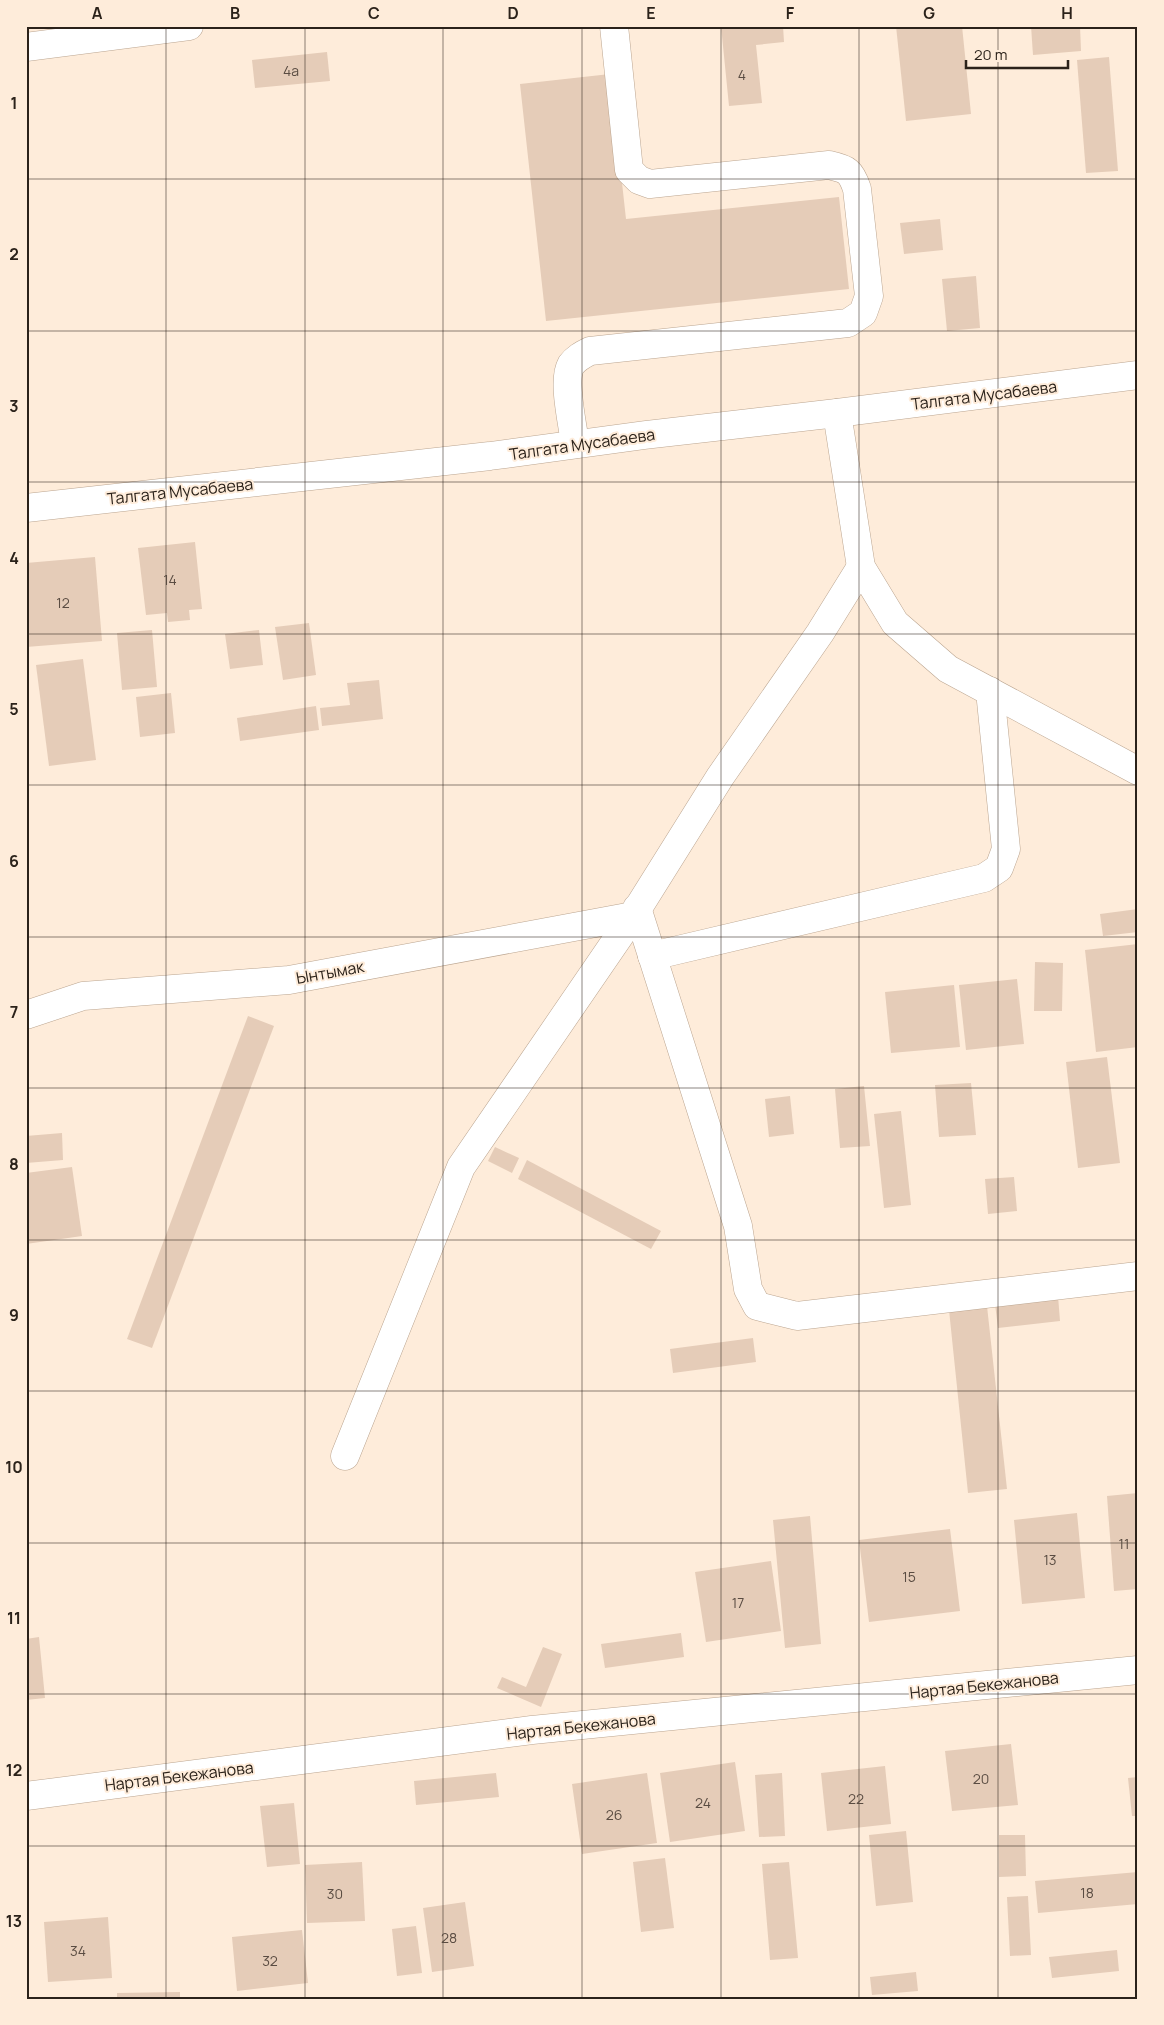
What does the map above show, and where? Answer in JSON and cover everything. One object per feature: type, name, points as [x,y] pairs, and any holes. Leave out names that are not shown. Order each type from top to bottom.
[{"type":"street","points":[[26,47],[95,32],[189,26]]},
{"type":"street","points":[[575,444],[567,380],[570,366],[578,357],[590,351],[848,323],[863,313],[869,296],[857,189],[852,175],[842,168],[829,165],[650,184],[639,180],[629,170],[614,26]]},
{"type":"street","name":"Талгата Мусабаева","points":[[26,508],[490,456],[1138,375]]},
{"type":"street","points":[[837,413],[861,567],[895,623],[948,669],[1138,771]]},
{"type":"street","points":[[346,1456],[460,1167],[635,912],[720,777],[820,633],[861,567]]},
{"type":"street","points":[[652,956],[984,878],[999,868],[1006,850],[990,692]]},
{"type":"street","points":[[635,912],[652,956],[738,1226],[748,1289],[757,1306],[797,1316],[1138,1276]]},
{"type":"street","name":"Ынтымак","points":[[26,1015],[83,996],[289,980],[635,912]]},
{"type":"street","name":"Нартая Бекежанова","points":[[26,1796],[532,1730],[1138,1670]]},
{"type":"building","points":[[721,26],[783,26],[784,42],[756,45],[762,103],[729,106]]},
{"type":"building","points":[[896,26],[962,26],[971,114],[906,121]]},
{"type":"building","points":[[1031,26],[1080,26],[1081,51],[1033,55]]},
{"type":"building","points":[[327,52],[330,81],[255,88],[252,60]]},
{"type":"building","points":[[1109,57],[1118,171],[1086,173],[1077,60]]},
{"type":"building","points":[[610,74],[626,219],[839,197],[849,289],[546,321],[520,84]]},
{"type":"building","points":[[940,219],[943,250],[904,254],[900,223]]},
{"type":"building","points":[[976,276],[980,328],[947,331],[942,279]]},
{"type":"building","points":[[195,542],[202,609],[189,610],[190,620],[168,622],[167,613],[146,615],[138,548]]},
{"type":"building","points":[[95,557],[102,641],[26,647],[26,563]]},
{"type":"building","points":[[309,623],[316,675],[283,680],[275,627]]},
{"type":"building","points":[[152,630],[157,687],[122,690],[117,633]]},
{"type":"building","points":[[259,630],[263,665],[230,669],[225,634]]},
{"type":"building","points":[[83,659],[96,760],[49,766],[36,665]]},
{"type":"building","points":[[379,680],[383,719],[322,726],[320,708],[350,705],[347,683]]},
{"type":"building","points":[[171,693],[175,733],[140,737],[136,697]]},
{"type":"building","points":[[316,706],[319,730],[240,741],[237,718]]},
{"type":"building","points":[[1138,909],[1138,932],[1103,936],[1100,914]]},
{"type":"building","points":[[1138,944],[1138,1047],[1096,1052],[1085,950]]},
{"type":"building","points":[[1035,962],[1063,963],[1062,1011],[1034,1011]]},
{"type":"building","points":[[1017,979],[1024,1044],[966,1050],[959,985]]},
{"type":"building","points":[[954,985],[960,1047],[891,1053],[885,992]]},
{"type":"building","points":[[248,1016],[274,1026],[152,1348],[127,1339]]},
{"type":"building","points":[[1107,1057],[1120,1163],[1078,1168],[1066,1062]]},
{"type":"building","points":[[971,1083],[976,1135],[939,1137],[935,1085]]},
{"type":"building","points":[[864,1086],[870,1146],[840,1148],[835,1089]]},
{"type":"building","points":[[790,1096],[794,1134],[769,1137],[765,1099]]},
{"type":"building","points":[[901,1111],[911,1205],[884,1208],[874,1114]]},
{"type":"building","points":[[62,1133],[63,1160],[26,1163],[26,1136]]},
{"type":"building","points":[[495,1147],[519,1158],[512,1173],[488,1161]]},
{"type":"building","points":[[527,1160],[661,1231],[651,1249],[518,1179]]},
{"type":"building","points":[[72,1167],[82,1236],[26,1244],[26,1173]]},
{"type":"building","points":[[1014,1177],[1017,1211],[988,1214],[985,1179]]},
{"type":"building","points":[[1058,1296],[1060,1321],[998,1328],[995,1304]]},
{"type":"building","points":[[987,1306],[1007,1489],[968,1493],[949,1310]]},
{"type":"building","points":[[753,1338],[756,1362],[673,1373],[670,1349]]},
{"type":"building","points":[[1138,1493],[1138,1589],[1114,1591],[1107,1496]]},
{"type":"building","points":[[1077,1513],[1085,1598],[1022,1604],[1014,1520]]},
{"type":"building","points":[[810,1516],[821,1644],[785,1648],[773,1520]]},
{"type":"building","points":[[950,1529],[960,1611],[869,1622],[859,1540]]},
{"type":"building","points":[[771,1561],[781,1631],[706,1642],[695,1572]]},
{"type":"building","points":[[681,1633],[684,1657],[605,1668],[601,1644]]},
{"type":"building","points":[[39,1637],[45,1698],[26,1700],[26,1639]]},
{"type":"building","points":[[543,1647],[562,1654],[541,1707],[497,1688],[502,1677],[526,1687]]},
{"type":"building","points":[[1011,1744],[1018,1805],[952,1811],[945,1751]]},
{"type":"building","points":[[735,1762],[745,1831],[670,1842],[660,1773]]},
{"type":"building","points":[[885,1766],[891,1824],[827,1831],[821,1773]]},
{"type":"building","points":[[496,1773],[499,1797],[416,1805],[414,1781]]},
{"type":"building","points":[[647,1773],[657,1843],[582,1854],[572,1784]]},
{"type":"building","points":[[782,1773],[785,1836],[759,1837],[755,1775]]},
{"type":"building","points":[[1138,1777],[1138,1816],[1132,1816],[1128,1778]]},
{"type":"building","points":[[294,1803],[300,1864],[267,1867],[260,1806]]},
{"type":"building","points":[[906,1831],[913,1902],[876,1906],[869,1835]]},
{"type":"building","points":[[999,1835],[1025,1835],[1026,1876],[999,1877]]},
{"type":"building","points":[[665,1858],[674,1928],[641,1932],[633,1862]]},
{"type":"building","points":[[362,1862],[365,1921],[307,1923],[305,1865]]},
{"type":"building","points":[[789,1862],[798,1958],[770,1960],[762,1864]]},
{"type":"building","points":[[1138,1872],[1138,1904],[1038,1913],[1035,1881]]},
{"type":"building","points":[[1028,1896],[1031,1955],[1010,1956],[1007,1897]]},
{"type":"building","points":[[465,1902],[474,1966],[432,1972],[423,1908]]},
{"type":"building","points":[[108,1917],[112,1978],[48,1982],[44,1922]]},
{"type":"building","points":[[416,1926],[422,1973],[397,1976],[392,1929]]},
{"type":"building","points":[[302,1930],[308,1983],[237,1991],[232,1937]]},
{"type":"building","points":[[1117,1950],[1119,1971],[1052,1978],[1049,1957]]},
{"type":"building","points":[[916,1972],[918,1991],[872,1995],[870,1977]]},
{"type":"building","points":[[180,1992],[180,1999],[117,1999],[117,1993]]}]
